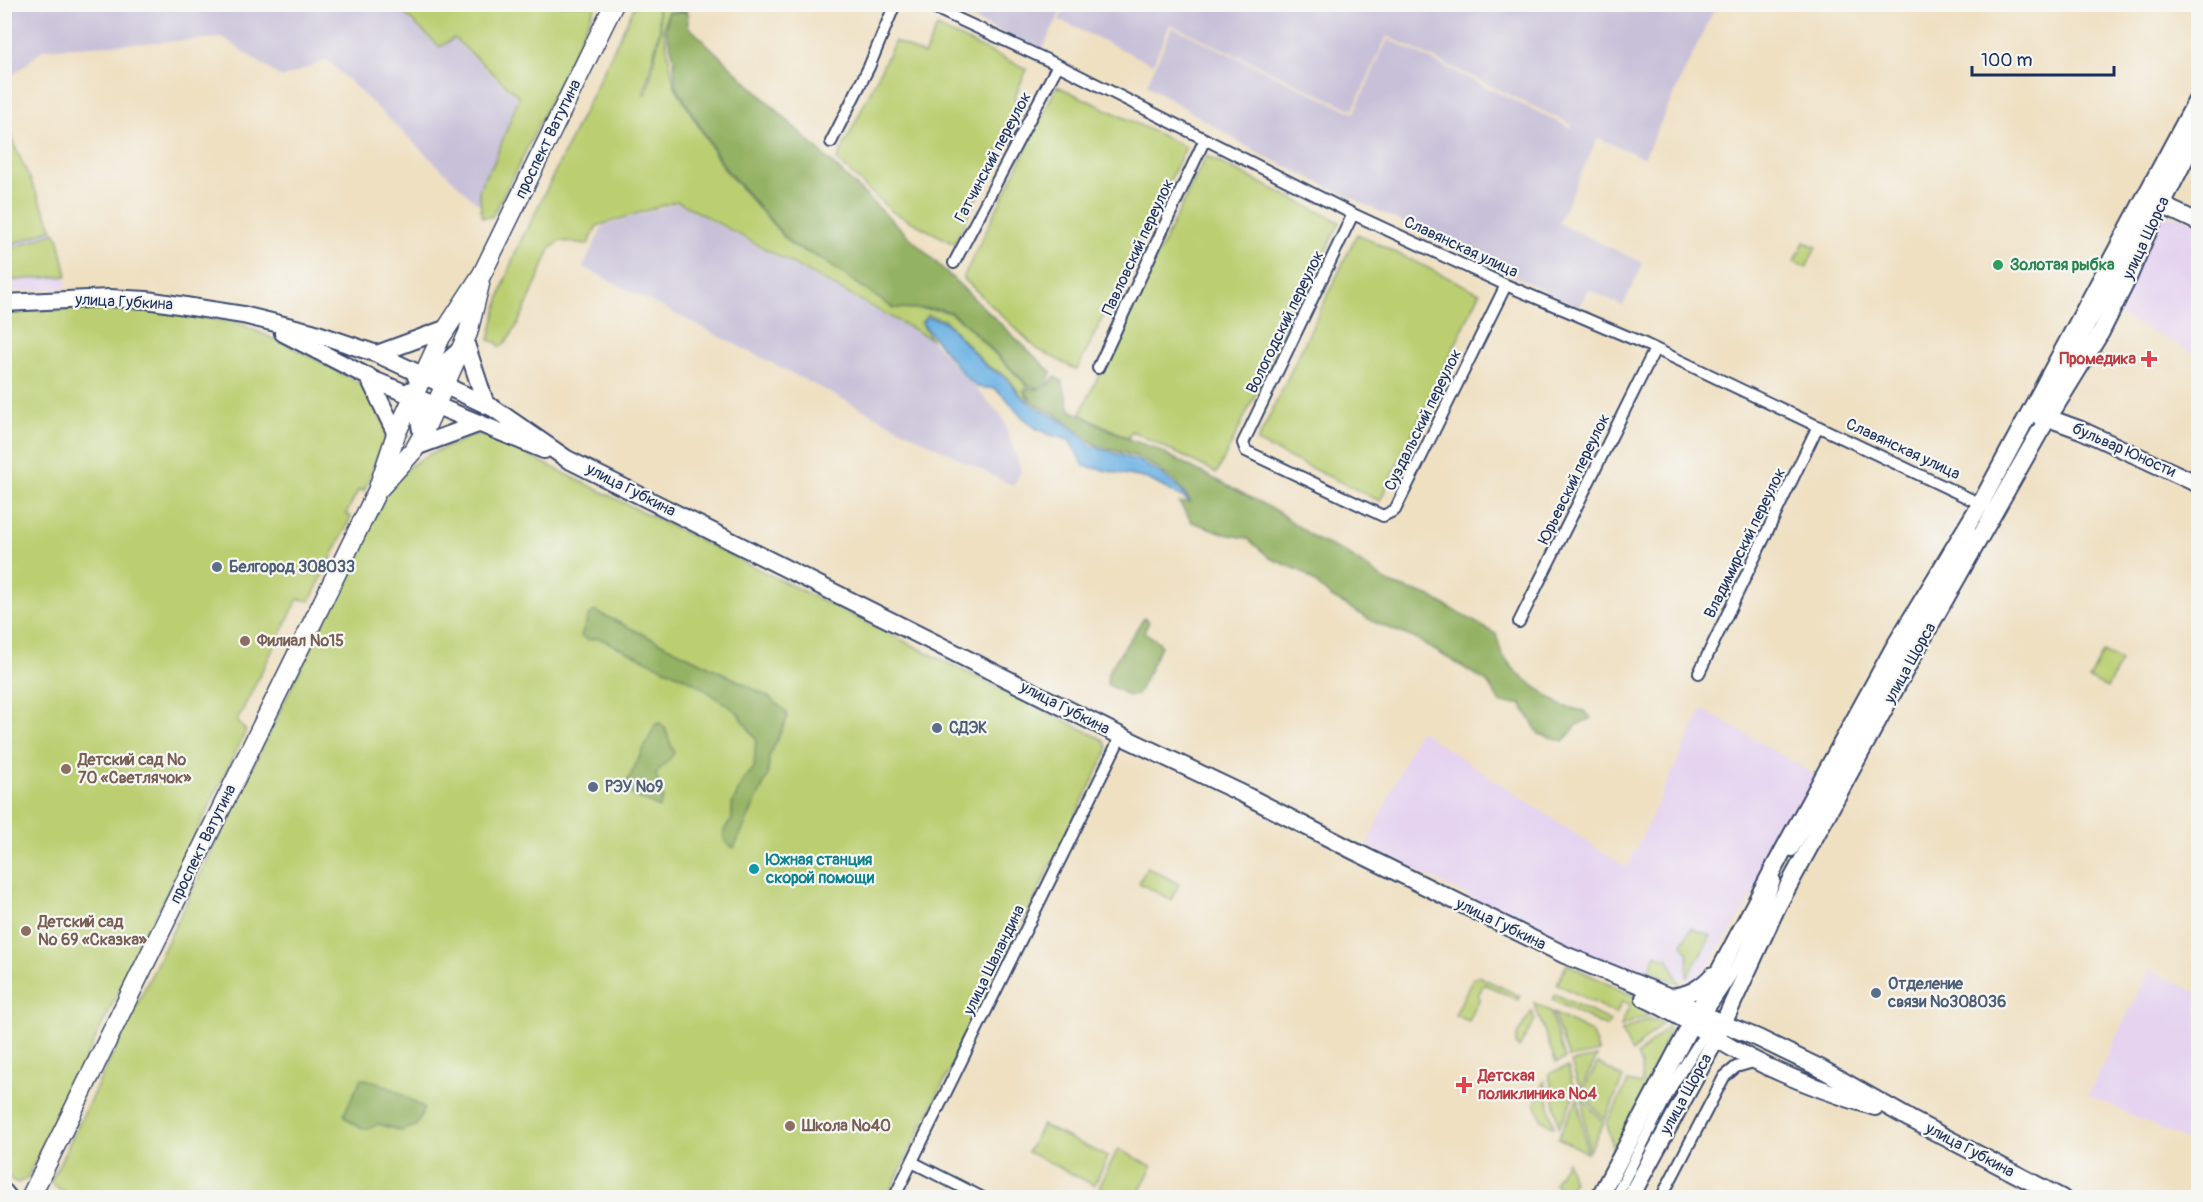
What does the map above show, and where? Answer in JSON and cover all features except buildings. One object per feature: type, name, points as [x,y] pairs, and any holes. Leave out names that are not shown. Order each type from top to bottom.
[{"type":"main road","name":"проспект Ватутина","points":[[377,491],[420,441],[436,406],[450,393],[463,344],[469,303],[614,4]]},
{"type":"main road","name":"улица Щорса","points":[[1599,1197],[1679,1048],[1737,995],[1777,907],[1914,654],[1986,511],[2041,410],[2101,332],[2128,278],[2162,200],[2199,98]]},
{"type":"main road","name":"улица Щорса","points":[[1630,1197],[1664,1131],[1696,1077],[1706,1024],[1727,959],[1745,920],[1893,649],[1986,511],[2005,494],[2041,410],[2138,209],[2173,194],[2172,183],[2199,133]]},
{"type":"main road","points":[[2162,200],[2199,222]]},
{"type":"main road","points":[[2138,209],[2162,200],[2199,214]]},
{"type":"main road","name":"улица Губкина","points":[[4,303],[118,298],[147,300],[243,315],[312,332],[380,356],[415,377],[450,393],[482,403],[567,459]]},
{"type":"main road","name":"проспект Ватутина","points":[[30,1197],[377,491],[397,430],[416,405],[415,377],[443,333],[469,303]]},
{"type":"main road","name":"улица Губкина","points":[[243,315],[372,378],[416,405]]},
{"type":"main road","points":[[443,333],[447,350],[463,344]]},
{"type":"main road","points":[[372,378],[388,373],[388,366],[380,356],[443,333]]},
{"type":"main road","points":[[443,333],[438,349],[439,367],[450,393],[472,422]]},
{"type":"main road","points":[[372,378],[415,377],[439,367],[463,344]]},
{"type":"main road","points":[[463,344],[482,403],[471,404],[467,408],[472,422]]},
{"type":"main road","points":[[372,378],[397,430],[412,425],[420,441]]},
{"type":"main road","points":[[420,441],[416,405],[436,406]]},
{"type":"main road","name":"улица Губкина","points":[[436,406],[567,459],[1565,955],[1670,997],[1738,1051],[1756,1061],[1824,1091],[1910,1119]]},
{"type":"main road","name":"бульвар Юности","points":[[2041,410],[2199,484]]},
{"type":"main road","points":[[420,441],[472,422]]},
{"type":"main road","name":"улица Губкина","points":[[1565,955],[1588,972],[1666,1008],[1706,1024],[1758,1038],[1820,1068],[1910,1119],[2062,1197]]},
{"type":"main road","points":[[1670,997],[1685,996],[1697,990],[1727,959]]},
{"type":"main road","points":[[1737,995],[1738,1017],[1758,1038]]},
{"type":"main road","points":[[1696,1077],[1710,1062],[1738,1051]]},
{"type":"main road","points":[[4,1192],[9,1197]]},
{"type":"street","points":[[831,142],[868,67],[895,4]]},
{"type":"street","name":"Славянская улица","points":[[926,4],[1058,65],[1353,214],[1506,285],[1655,349],[1818,426],[1986,511]]},
{"type":"street","name":"Гатчинский переулок","points":[[954,263],[1058,65]]},
{"type":"street","name":"улица Щорса","points":[[2162,200],[2199,117]]},
{"type":"street","name":"Павловский переулок","points":[[1098,368],[1205,139]]},
{"type":"street","name":"Вологодский переулок","points":[[1243,443],[1353,214]]},
{"type":"street","name":"Суздальский переулок","points":[[1243,443],[1246,451],[1383,516],[1395,510],[1506,285]]},
{"type":"street","name":"Юрьевский переулок","points":[[1519,622],[1655,349]]},
{"type":"street","name":"Владимирский переулок","points":[[1699,673],[1818,426]]},
{"type":"street","name":"улица Щорса","points":[[1615,1197],[1706,1024],[1742,974],[1834,780],[1888,680],[1986,511]]},
{"type":"street","name":"улица Шаландина","points":[[894,1197],[1121,736]]},
{"type":"street","name":"улица Щорса","points":[[1660,1197],[1724,1077],[1736,1066],[1756,1061]]},
{"type":"street","name":"улица Щорса","points":[[1615,1197],[1661,1080]]},
{"type":"street","points":[[912,1162],[983,1197]]},
{"type":"shaded area","points":[[392,4],[440,49],[453,39],[517,98],[478,204],[327,60],[282,78],[224,38],[44,49],[5,82],[5,5]]},
{"type":"shaded area","points":[[1067,4],[1716,5],[1644,158],[1598,138],[1558,223],[1643,263],[1623,306],[1588,289],[1579,307],[1256,152],[1147,85],[1172,27],[1354,113],[1388,39],[1571,128],[1572,125],[1387,36],[1353,110],[1170,24],[1153,64],[1059,20]]},
{"type":"shaded area","points":[[944,5],[1064,5],[1041,52]]},
{"type":"shaded area","points":[[4,126],[58,240],[67,288],[5,292]]},
{"type":"shaded area","points":[[677,203],[932,341],[1003,418],[1021,471],[1013,486],[583,267],[603,226]]},
{"type":"shaded area","points":[[2169,215],[2198,222],[2198,355],[2111,311],[2161,219]]},
{"type":"shaded area","points":[[1702,709],[1817,776],[1743,912],[1700,978],[1657,981],[1631,975],[1366,846],[1419,730],[1627,868]]},
{"type":"shaded area","points":[[2149,970],[2198,993],[2198,1146],[2088,1095]]},
{"type":"green space","points":[[395,5],[596,5],[492,217],[482,217],[479,191],[485,176],[493,165],[519,97],[454,38],[440,47]]},
{"type":"green space","points":[[635,5],[657,5],[660,29],[644,94],[647,92],[661,29],[658,5],[684,5],[687,11],[667,12],[664,30],[674,85],[724,169],[791,245],[823,260],[893,308],[940,310],[950,313],[965,324],[1028,387],[1023,391],[1032,404],[1020,394],[1008,377],[986,365],[945,320],[928,315],[921,322],[931,339],[677,201],[597,226],[588,244],[560,241],[550,249],[521,317],[507,341],[500,347],[496,342],[489,340],[504,283],[514,256]]},
{"type":"green space","points":[[687,12],[688,26],[1051,372],[1047,384],[1038,388],[1028,385],[965,323],[950,312],[940,309],[893,308],[823,260],[791,244],[725,168],[675,85],[674,58],[666,30],[668,13]]},
{"type":"green space","points":[[937,27],[1027,69],[1014,98],[1023,102],[954,244],[891,211],[837,160],[895,41],[924,55]]},
{"type":"green space","points":[[1057,86],[1186,147],[1077,370],[1037,349],[963,278]]},
{"type":"green space","points":[[5,125],[53,229],[4,247]]},
{"type":"green space","points":[[1206,156],[1340,222],[1217,473],[1132,431],[1128,438],[1080,414]]},
{"type":"green space","points":[[55,232],[67,276],[5,281],[5,251]]},
{"type":"green space","points":[[1357,234],[1480,293],[1380,501],[1257,442]]},
{"type":"green space","points":[[1804,242],[1816,247],[1806,268],[1794,262]]},
{"type":"green space","points":[[109,307],[146,309],[239,323],[300,351],[365,386],[388,432],[364,491],[359,489],[346,514],[351,517],[310,601],[298,599],[237,721],[246,731],[27,1178],[18,1183],[11,1180],[5,1171],[5,312]]},
{"type":"green space","points":[[1054,377],[1062,381],[1070,410],[1131,440],[1154,448],[1278,512],[1319,541],[1345,552],[1389,583],[1431,597],[1496,634],[1502,655],[1518,674],[1562,706],[1584,711],[1591,718],[1577,725],[1564,741],[1539,734],[1521,704],[1501,703],[1487,682],[1463,667],[1416,639],[1374,622],[1330,596],[1303,572],[1270,558],[1247,538],[1229,535],[1192,522],[1179,503],[1191,502],[1177,483],[1137,457],[1096,445],[1054,413],[1036,405],[1025,392],[1029,388],[1044,388]]},
{"type":"green space","points":[[475,435],[491,437],[1100,738],[1106,744],[1105,756],[887,1197],[69,1198],[67,1193],[50,1183],[386,493],[411,465],[432,453]]},
{"type":"green space","points":[[595,611],[769,697],[786,712],[787,719],[769,757],[768,775],[734,848],[726,842],[723,835],[732,820],[732,805],[742,782],[754,768],[756,739],[737,712],[695,683],[599,638],[587,640],[581,636],[589,615]]},
{"type":"green space","points":[[1144,618],[1149,622],[1144,632],[1159,642],[1161,646],[1137,695],[1129,696],[1107,684],[1108,672]]},
{"type":"green space","points":[[2103,652],[2121,661],[2107,688],[2089,679]]},
{"type":"green space","points":[[660,723],[665,728],[674,753],[656,775],[663,798],[659,808],[623,790],[656,724]]},
{"type":"green space","points":[[1147,867],[1179,884],[1171,900],[1139,883]]},
{"type":"green space","points":[[1691,928],[1711,936],[1687,978],[1688,953],[1682,944]]},
{"type":"green space","points":[[1656,954],[1668,958],[1680,984],[1649,970]]},
{"type":"green space","points":[[1567,964],[1658,1008],[1668,1018],[1649,1015],[1621,1026],[1630,1004],[1622,1001],[1616,1014],[1557,984]]},
{"type":"green space","points":[[1478,976],[1520,996],[1518,1000],[1484,984],[1469,1021],[1455,1015],[1473,978]]},
{"type":"green space","points":[[1555,994],[1610,1021],[1607,1027],[1552,1000]]},
{"type":"green space","points":[[1534,1003],[1550,1011],[1565,1059],[1556,1063]]},
{"type":"green space","points":[[1532,1011],[1535,1020],[1519,1048],[1516,1045],[1517,1035]]},
{"type":"green space","points":[[1553,1013],[1591,1032],[1599,1052],[1569,1058]]},
{"type":"green space","points":[[1648,1019],[1663,1022],[1632,1052],[1621,1031]]},
{"type":"green space","points":[[1668,1026],[1670,1029],[1646,1089],[1603,1181],[1599,1178],[1613,1151],[1607,1123],[1628,1082],[1642,1085],[1641,1065],[1637,1056]]},
{"type":"green space","points":[[1597,1057],[1580,1089],[1571,1062]]},
{"type":"green space","points":[[1598,1063],[1623,1078],[1605,1120],[1581,1092]]},
{"type":"green space","points":[[1568,1067],[1575,1094],[1559,1127],[1549,1073]]},
{"type":"green space","points":[[361,1079],[384,1085],[422,1107],[424,1109],[416,1126],[401,1131],[378,1124],[364,1128],[351,1122],[344,1114]]},
{"type":"green space","points":[[1544,1081],[1554,1127],[1542,1120],[1535,1103]]},
{"type":"green space","points":[[1578,1098],[1587,1153],[1558,1138]]},
{"type":"green space","points":[[1582,1098],[1604,1123],[1589,1151]]},
{"type":"green space","points":[[1042,1125],[1108,1157],[1094,1185],[1028,1152]]},
{"type":"green space","points":[[1118,1149],[1152,1166],[1137,1197],[1120,1197],[1099,1187]]},
{"type":"green space","points":[[1567,1161],[1573,1182],[1566,1197],[1562,1197],[1566,1190],[1554,1184]]},
{"type":"water","points":[[928,317],[945,322],[986,366],[1006,378],[1020,395],[1035,407],[1071,427],[1092,446],[1139,461],[1160,473],[1178,487],[1189,501],[1148,479],[1084,466],[1069,440],[1050,435],[1034,427],[995,389],[977,387],[965,376],[922,323]]},
{"type":"place","name":"Золотая рыбка","points":[[1998,265]]},
{"type":"place","name":"Промедика","points":[[2149,359]]},
{"type":"place","name":"Белгород 308033","points":[[217,567]]},
{"type":"place","name":"Филиал №15","points":[[245,641]]},
{"type":"place","name":"СДЭК","points":[[937,728]]},
{"type":"place","name":"Детский сад № 70 «Светлячок»","points":[[66,769]]},
{"type":"place","name":"РЭУ №9","points":[[593,787]]},
{"type":"place","name":"Южная станция скорой помощи","points":[[754,869]]},
{"type":"place","name":"Детский сад № 69 «Сказка»","points":[[26,931]]},
{"type":"place","name":"Отделение связи №308036","points":[[1876,993]]},
{"type":"place","name":"Детская поликлиника №4","points":[[1464,1085]]},
{"type":"place","name":"Школа №40","points":[[790,1126]]}]
